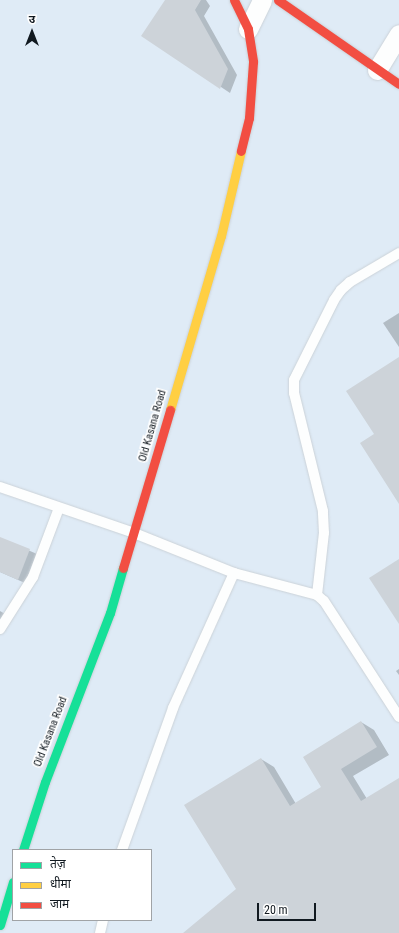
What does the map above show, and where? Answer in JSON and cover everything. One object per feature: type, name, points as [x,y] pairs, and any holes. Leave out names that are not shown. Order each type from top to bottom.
[{"type":"street","name":"Old Kasana Road","points":[[23,849],[45,782],[110,613],[221,236],[249,118],[253,62],[248,29],[234,0]]},
{"type":"street","points":[[248,29],[262,0]]},
{"type":"street","points":[[278,0],[399,84]]},
{"type":"street","points":[[377,70],[399,34]]},
{"type":"street","points":[[0,925],[12,885]]},
{"type":"lane","points":[[317,595],[324,533],[324,516],[294,393],[294,380],[334,300],[341,290],[350,282],[399,253]]},
{"type":"lane","points":[[0,487],[134,533],[234,573],[317,595],[324,601],[399,717]]},
{"type":"lane","points":[[0,629],[33,577],[59,508]]},
{"type":"lane","points":[[122,849],[173,708],[234,573]]},
{"type":"lane","points":[[100,933],[103,921]]},
{"type":"shaded area","points":[[0,0],[399,0],[399,933],[0,933]]},
{"type":"building","points":[[165,0],[201,0],[195,10],[228,69],[220,89],[141,36]]},
{"type":"building","points":[[399,357],[399,504],[360,443],[374,434],[346,391]]},
{"type":"building","points":[[0,537],[30,549],[18,580],[0,572]]},
{"type":"building","points":[[399,559],[399,624],[369,578]]},
{"type":"building","points":[[361,721],[377,747],[341,769],[361,801],[399,778],[399,933],[183,933],[236,889],[184,805],[261,758],[290,806],[321,787],[303,757]]},
{"type":"traffic: fast","points":[[23,849],[45,782],[110,613],[123,568]]},
{"type":"traffic: fast","points":[[0,925],[12,885]]},
{"type":"traffic: slow","points":[[170,410],[221,236],[241,151]]},
{"type":"traffic: jam","points":[[234,0],[248,29],[253,62],[249,118],[241,151]]},
{"type":"traffic: jam","points":[[278,0],[399,84]]},
{"type":"traffic: jam","points":[[123,568],[170,410]]}]
